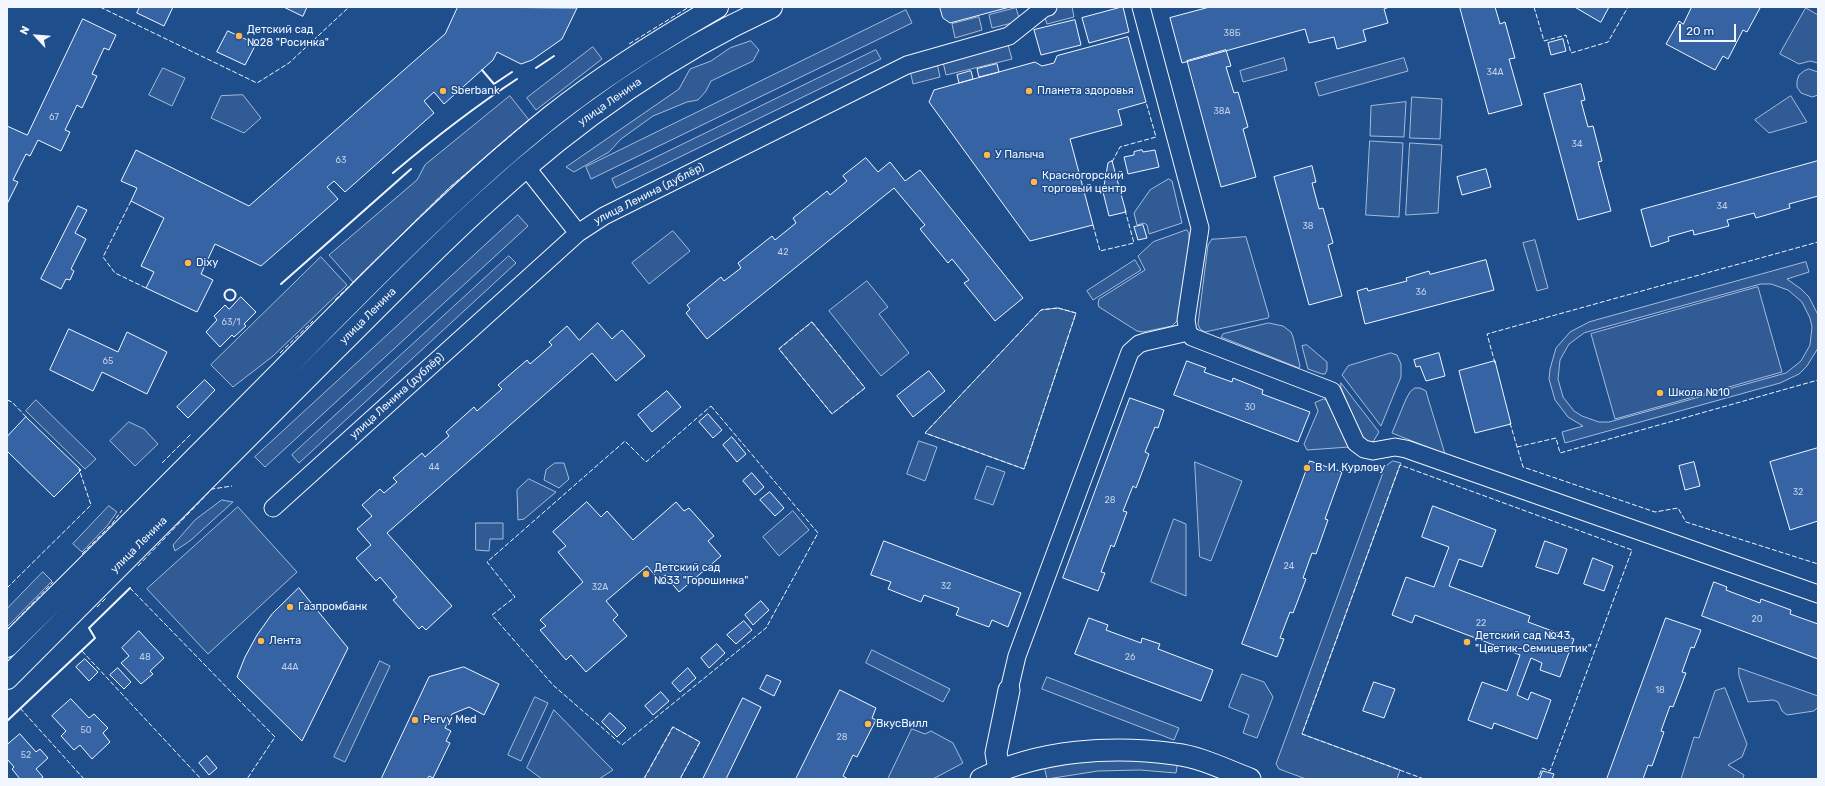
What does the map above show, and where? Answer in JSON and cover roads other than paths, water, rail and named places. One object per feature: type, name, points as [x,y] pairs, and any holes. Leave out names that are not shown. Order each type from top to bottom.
[{"type":"main road","name":"улица Ленина","points":[[7,646],[329,323],[471,185],[552,116],[588,89],[670,34],[717,7]]},
{"type":"main road","name":"улица Ленина","points":[[7,678],[448,237],[526,167],[600,108],[638,82],[732,25],[771,7]]},
{"type":"street","name":"улица Ленина (дублёр)","points":[[273,508],[578,233],[604,216],[907,65],[1009,36],[1044,8],[1048,7]]},
{"type":"street","points":[[1141,7],[1200,228],[1186,320],[1188,332],[1198,340],[1332,391],[1356,443],[1364,449],[1373,451],[1395,447],[1406,450],[1818,594]]},
{"type":"street","points":[[526,167],[578,233]]},
{"type":"street","points":[[990,775],[1017,656],[1130,352],[1139,344],[1188,332]]},
{"type":"street","points":[[990,775],[1052,756],[1109,751],[1176,754],[1202,761],[1250,779]]},
{"type":"place","name":"Детский сад №28 \"Росинка\"","points":[[239,36]]},
{"type":"place","name":"Sberbank","points":[[443,91]]},
{"type":"place","name":"Планета здоровья","points":[[1029,91]]},
{"type":"place","name":"У Палыча","points":[[987,155]]},
{"type":"place","name":"Красногорский торговый центр","points":[[1034,182]]},
{"type":"place","name":"Dixy","points":[[188,263]]},
{"type":"place","name":"Школа №10","points":[[1660,393]]},
{"type":"place","name":"В. И. Курлову","points":[[1307,468]]},
{"type":"place","name":"Детский сад №33 \"Горошинка\"","points":[[646,574]]},
{"type":"place","name":"Газпромбанк","points":[[290,607]]},
{"type":"place","name":"Лента","points":[[261,641]]},
{"type":"place","name":"Детский сад №43 \"Цветик-Семицветик\"","points":[[1467,642]]},
{"type":"place","name":"Pervy Med","points":[[415,720]]},
{"type":"place","name":"ВкусВилл","points":[[868,724]]}]
